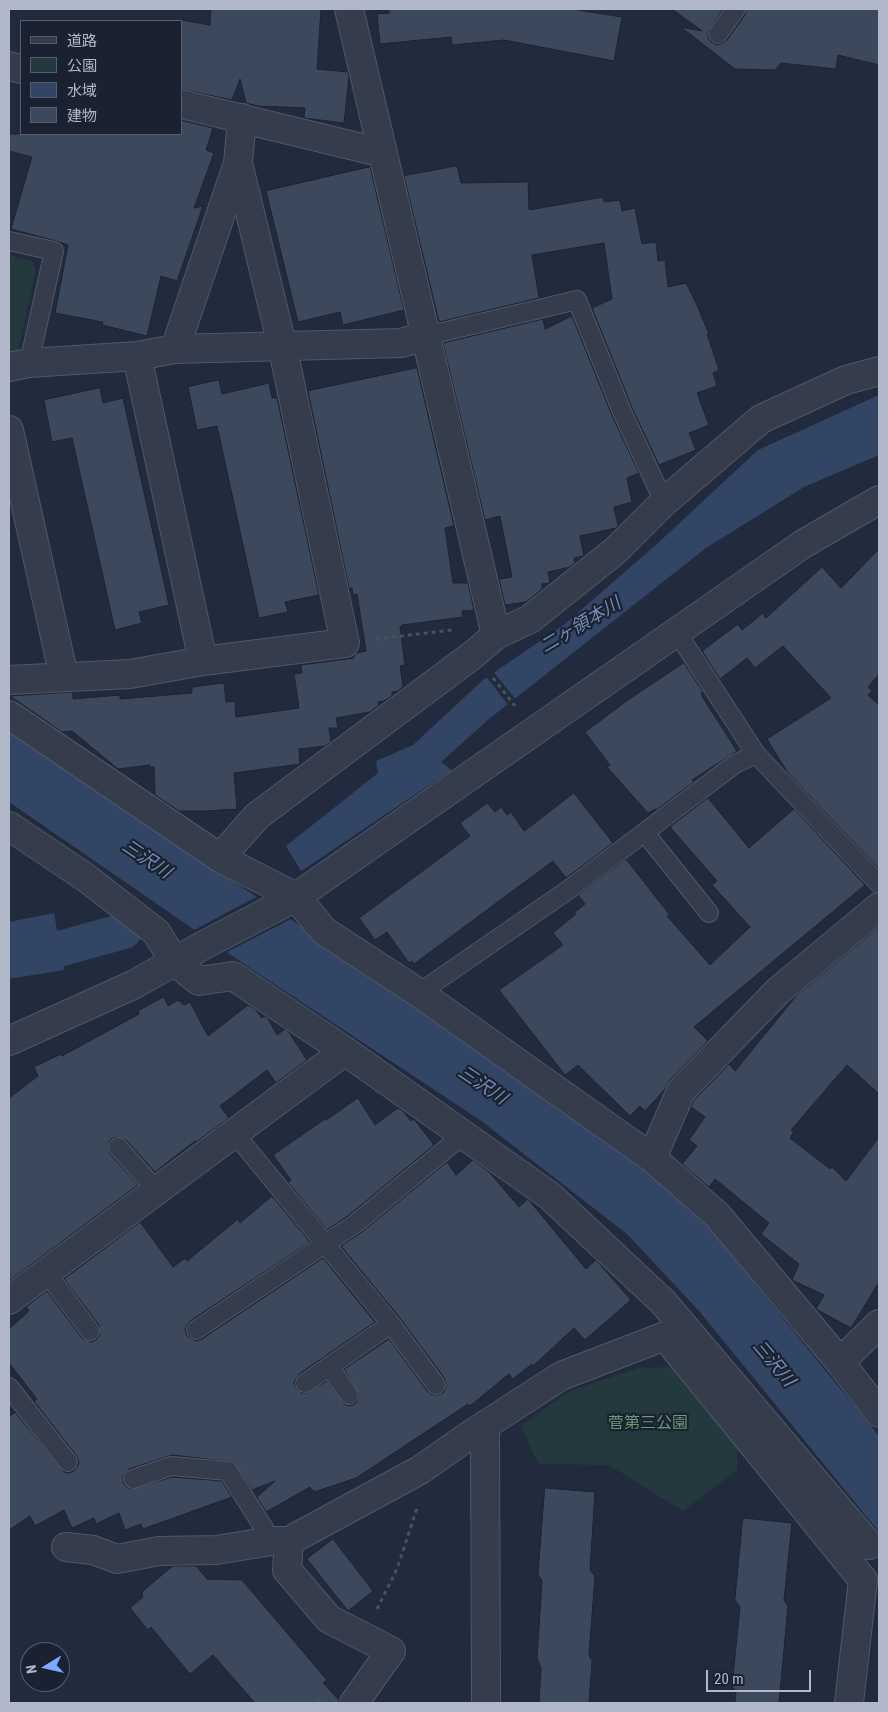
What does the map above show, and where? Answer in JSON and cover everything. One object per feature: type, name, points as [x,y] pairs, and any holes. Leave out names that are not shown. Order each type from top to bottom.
[{"type":"street","points":[[349,9],[496,635]]},
{"type":"street","points":[[182,104],[383,153]]},
{"type":"street","points":[[175,349],[238,163],[242,118]]},
{"type":"street","points":[[9,680],[130,674],[203,661],[345,643],[282,345],[238,163]]},
{"type":"street","points":[[19,365],[137,356],[175,349],[401,343],[426,336]]},
{"type":"street","points":[[137,356],[203,661]]},
{"type":"street","points":[[220,858],[257,816],[474,654],[496,635],[530,619],[615,551],[664,502],[761,420],[846,380],[879,371]]},
{"type":"street","points":[[10,440],[64,677]]},
{"type":"street","points":[[10,1039],[133,985],[288,900],[803,544],[879,500]]},
{"type":"street","points":[[9,715],[220,858],[288,900],[324,931],[418,993],[652,1158],[717,1215],[840,1362],[879,1413]]},
{"type":"street","points":[[9,826],[85,877],[156,932],[175,962],[199,981],[233,976],[345,1051],[550,1196],[663,1302],[869,1544]]},
{"type":"street","points":[[652,1158],[682,1091],[778,991],[879,907]]},
{"type":"street","points":[[9,1300],[345,1051]]},
{"type":"street","points":[[840,1362],[879,1324]]},
{"type":"street","points":[[66,1547],[93,1550],[116,1560],[159,1551],[216,1550],[280,1541],[420,1470],[561,1376],[665,1336],[863,1580],[849,1703]]},
{"type":"street","points":[[485,1425],[486,1703]]},
{"type":"street","points":[[280,1541],[287,1570],[328,1619],[391,1651],[354,1703]]},
{"type":"lane","points":[[718,34],[736,9]]},
{"type":"lane","points":[[9,241],[54,251],[19,365]]},
{"type":"lane","points":[[426,336],[578,300],[622,414],[664,502]]},
{"type":"lane","points":[[676,631],[756,754],[879,884]]},
{"type":"lane","points":[[418,993],[568,890],[735,764],[756,754]]},
{"type":"lane","points":[[645,833],[709,912]]},
{"type":"lane","points":[[235,1134],[391,1324],[436,1385]]},
{"type":"lane","points":[[196,1330],[355,1224],[463,1135]]},
{"type":"lane","points":[[118,1146],[156,1191]]},
{"type":"lane","points":[[46,1272],[90,1331]]},
{"type":"lane","points":[[305,1383],[391,1324]]},
{"type":"lane","points":[[329,1366],[348,1395]]},
{"type":"lane","points":[[9,1387],[68,1462]]},
{"type":"lane","points":[[133,1479],[171,1466],[228,1471],[280,1541]]},
{"type":"path","points":[[345,643],[459,629],[496,635]]},
{"type":"path","points":[[474,654],[520,712]]},
{"type":"path","points":[[364,1637],[397,1569],[419,1503],[420,1470]]},
{"type":"path","points":[[316,1703],[328,1692]]},
{"type":"green space","points":[[9,255],[32,261],[36,271],[17,355],[9,355]]},
{"type":"green space","name":"菅第三公園","points":[[675,1367],[737,1448],[737,1470],[683,1511],[609,1465],[538,1464],[521,1426],[570,1391],[638,1368]]},
{"type":"water","points":[[879,395],[879,455],[804,487],[706,548],[489,719],[441,762],[452,770],[301,871],[286,846],[378,773],[376,761],[413,745],[483,680],[565,624],[658,543],[758,450]]},
{"type":"water","name":"三沢川","points":[[9,733],[402,993],[619,1147],[709,1228],[879,1436],[879,1532],[700,1312],[627,1234],[480,1120],[250,968],[9,802]]},
{"type":"water","points":[[54,913],[64,970],[9,979],[9,922]]},
{"type":"pier","points":[[492,670],[516,700],[509,706],[485,675]]},
{"type":"pier","points":[[258,896],[293,918],[225,953],[192,931]]},
{"type":"building","points":[[211,9],[321,9],[317,69],[348,72],[344,123],[304,118],[305,108],[258,106],[246,103],[240,79],[232,100],[182,89],[182,20],[210,25]]},
{"type":"building","points":[[389,9],[571,9],[622,17],[614,61],[504,40],[452,45],[451,37],[380,44],[377,14],[389,13]]},
{"type":"building","points":[[672,9],[723,9],[708,32],[708,38],[717,45],[727,40],[745,15],[746,9],[879,9],[879,65],[838,55],[836,69],[781,63],[775,70],[735,69],[681,27],[702,31]]},
{"type":"building","points":[[182,120],[213,128],[206,150],[214,153],[194,208],[203,206],[177,281],[161,276],[147,336],[102,325],[103,322],[55,313],[68,245],[11,229],[32,157],[9,151],[9,134],[182,135]]},
{"type":"building","points":[[457,166],[461,183],[528,182],[529,210],[603,197],[604,202],[620,200],[622,211],[635,208],[642,244],[656,242],[658,261],[665,260],[668,287],[686,283],[709,334],[707,334],[719,370],[713,373],[717,386],[697,393],[709,425],[689,433],[696,450],[659,465],[633,410],[592,308],[612,299],[604,243],[532,255],[539,298],[439,322],[404,176]]},
{"type":"building","points":[[370,167],[404,310],[343,325],[340,312],[298,322],[266,191]]},
{"type":"building","points":[[572,316],[613,418],[639,473],[627,478],[632,502],[614,507],[618,526],[616,528],[580,536],[584,556],[574,558],[575,563],[570,567],[548,572],[550,583],[542,584],[542,589],[526,602],[505,605],[499,579],[512,577],[500,516],[485,520],[443,343],[543,319],[545,329]]},
{"type":"building","points":[[417,368],[454,526],[445,528],[453,583],[468,583],[474,610],[462,611],[463,617],[402,625],[400,627],[405,665],[400,666],[403,687],[398,691],[392,692],[392,696],[378,702],[379,705],[370,712],[336,718],[338,728],[329,728],[331,742],[325,746],[299,749],[300,764],[234,773],[237,809],[179,811],[155,795],[154,767],[150,767],[150,765],[118,769],[72,731],[62,732],[10,696],[73,692],[73,699],[120,695],[120,699],[192,693],[192,687],[224,683],[226,702],[235,701],[236,717],[299,708],[294,674],[302,673],[301,665],[354,658],[356,653],[366,651],[357,594],[353,595],[352,588],[349,588],[308,391]]},
{"type":"building","points":[[219,380],[222,394],[269,383],[272,398],[277,398],[319,595],[285,602],[288,612],[259,618],[217,426],[197,430],[188,387]]},
{"type":"building","points":[[100,388],[103,403],[123,398],[169,605],[139,612],[142,623],[115,630],[72,438],[52,442],[44,400]]},
{"type":"building","points":[[879,549],[879,674],[868,687],[872,691],[868,695],[879,705],[879,869],[788,773],[767,739],[831,698],[783,646],[755,668],[747,658],[720,679],[702,651],[738,624],[742,630],[763,613],[766,618],[822,567],[841,588]]},
{"type":"building","points":[[684,663],[703,692],[701,693],[703,698],[737,751],[692,780],[694,782],[656,810],[648,813],[607,767],[610,765],[585,732],[628,700]]},
{"type":"building","points":[[574,793],[613,843],[566,878],[553,861],[414,964],[412,961],[409,963],[387,932],[375,940],[359,918],[470,836],[460,823],[487,803],[495,812],[501,807],[507,815],[511,812],[524,831]]},
{"type":"building","points":[[708,798],[749,848],[794,809],[865,885],[694,1027],[708,1041],[670,1080],[665,1089],[645,1111],[640,1106],[630,1116],[578,1065],[565,1075],[499,990],[563,945],[553,933],[585,904],[578,895],[626,859],[669,914],[667,916],[710,965],[750,927],[712,885],[717,881],[670,827]]},
{"type":"building","points":[[879,927],[879,1094],[847,1065],[791,1130],[794,1132],[790,1138],[830,1169],[832,1167],[846,1181],[879,1137],[879,1282],[851,1328],[816,1309],[824,1295],[792,1280],[799,1264],[761,1234],[769,1223],[715,1179],[709,1187],[682,1164],[697,1146],[689,1140],[705,1117],[691,1107],[694,1100],[729,1064],[735,1071],[797,995]]},
{"type":"building","points":[[164,997],[168,1006],[178,1000],[184,1005],[190,1002],[208,1036],[248,1005],[255,1009],[262,1018],[264,1016],[267,1017],[277,1035],[285,1029],[288,1031],[307,1060],[276,1083],[267,1070],[220,1106],[229,1118],[155,1172],[126,1140],[116,1137],[111,1139],[108,1144],[110,1154],[138,1185],[9,1281],[9,1098],[38,1076],[34,1067],[61,1054],[62,1056],[139,1014],[138,1011]]},
{"type":"building","points":[[358,1098],[375,1125],[398,1108],[411,1121],[414,1119],[434,1145],[349,1215],[327,1230],[288,1182],[291,1180],[273,1155]]},
{"type":"building","points":[[473,1160],[489,1172],[519,1207],[528,1199],[586,1269],[596,1260],[631,1300],[585,1340],[574,1328],[533,1366],[532,1364],[513,1379],[509,1374],[470,1406],[468,1404],[356,1478],[314,1492],[310,1487],[266,1512],[257,1497],[275,1481],[252,1490],[233,1462],[172,1455],[129,1469],[123,1476],[123,1483],[131,1489],[172,1477],[222,1481],[232,1497],[143,1529],[141,1524],[125,1530],[119,1513],[96,1524],[94,1518],[72,1528],[64,1510],[35,1526],[30,1516],[9,1530],[9,1417],[15,1412],[64,1472],[74,1471],[79,1461],[34,1401],[37,1399],[9,1363],[9,1329],[29,1311],[26,1307],[47,1291],[82,1338],[91,1342],[96,1340],[100,1335],[99,1325],[64,1279],[140,1222],[173,1267],[185,1258],[187,1261],[238,1219],[240,1223],[272,1196],[310,1242],[190,1321],[185,1330],[187,1336],[196,1341],[202,1339],[323,1258],[375,1322],[299,1374],[294,1383],[297,1389],[301,1393],[306,1393],[327,1381],[344,1404],[349,1406],[355,1404],[359,1394],[344,1369],[389,1339],[427,1391],[432,1395],[438,1395],[446,1389],[445,1379],[400,1318],[341,1246],[362,1232],[447,1162],[456,1175]]},
{"type":"building","points":[[545,1488],[595,1492],[590,1570],[595,1576],[589,1655],[592,1661],[589,1703],[539,1703],[541,1668],[537,1658],[542,1581],[538,1574]]},
{"type":"building","points":[[743,1518],[792,1523],[784,1600],[788,1606],[779,1703],[735,1703],[736,1691],[732,1686],[740,1607],[735,1600]]},
{"type":"building","points":[[333,1539],[373,1591],[348,1611],[307,1559]]},
{"type":"building","points":[[173,1566],[196,1566],[207,1579],[242,1580],[327,1680],[323,1683],[339,1700],[339,1703],[255,1703],[213,1655],[190,1674],[151,1627],[148,1630],[130,1608],[143,1597],[142,1592]]},
{"type":"waterway","name":"二ヶ領本川","points":[[9,955],[59,949],[124,931]]}]
